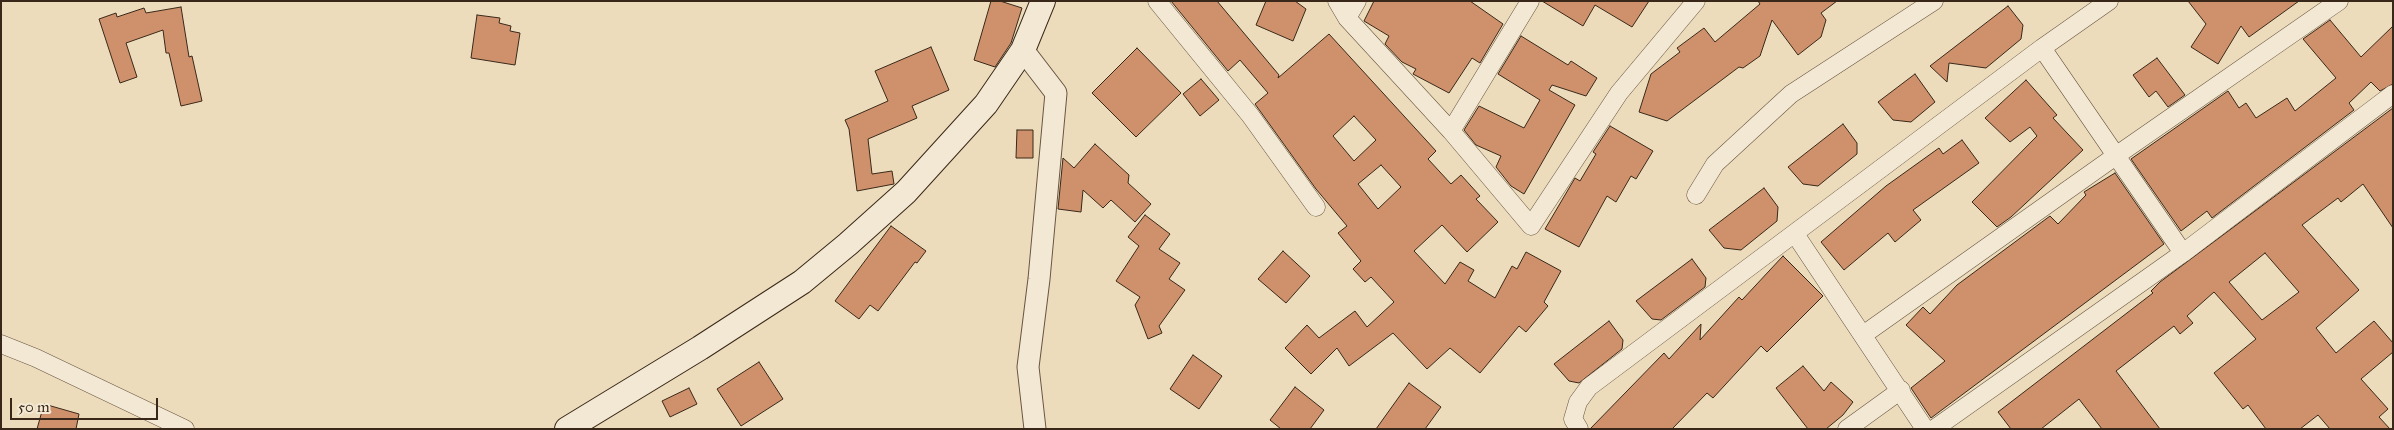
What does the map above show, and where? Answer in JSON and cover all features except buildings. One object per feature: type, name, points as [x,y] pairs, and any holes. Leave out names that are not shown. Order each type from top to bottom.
[{"type":"main road","points":[[567,429],[794,287],[848,244],[906,192],[986,104],[1023,50],[1042,1]]},
{"type":"street","points":[[1157,1],[1250,115],[1316,207]]},
{"type":"street","points":[[1337,1],[1347,18],[1452,131],[1531,226],[1581,154],[1619,93],[1696,1]]},
{"type":"street","points":[[1347,18],[1358,1]]},
{"type":"street","points":[[1452,131],[1530,1]]},
{"type":"street","points":[[1696,195],[1715,164],[1791,94],[1934,1]]},
{"type":"street","points":[[1579,429],[1573,419],[1578,402],[1588,387],[2042,48],[2109,1]]},
{"type":"street","points":[[1863,335],[2339,1]]},
{"type":"street","points":[[2042,48],[2118,155],[2184,253]]},
{"type":"street","points":[[1023,50],[1056,93],[1039,279],[1028,367],[1034,429]]},
{"type":"street","points":[[1934,429],[2184,253],[2393,94]]},
{"type":"street","points":[[1795,234],[1901,390],[1924,429]]},
{"type":"street","points":[[1,344],[36,358],[185,429]]},
{"type":"street","points":[[1847,429],[1901,390]]}]
